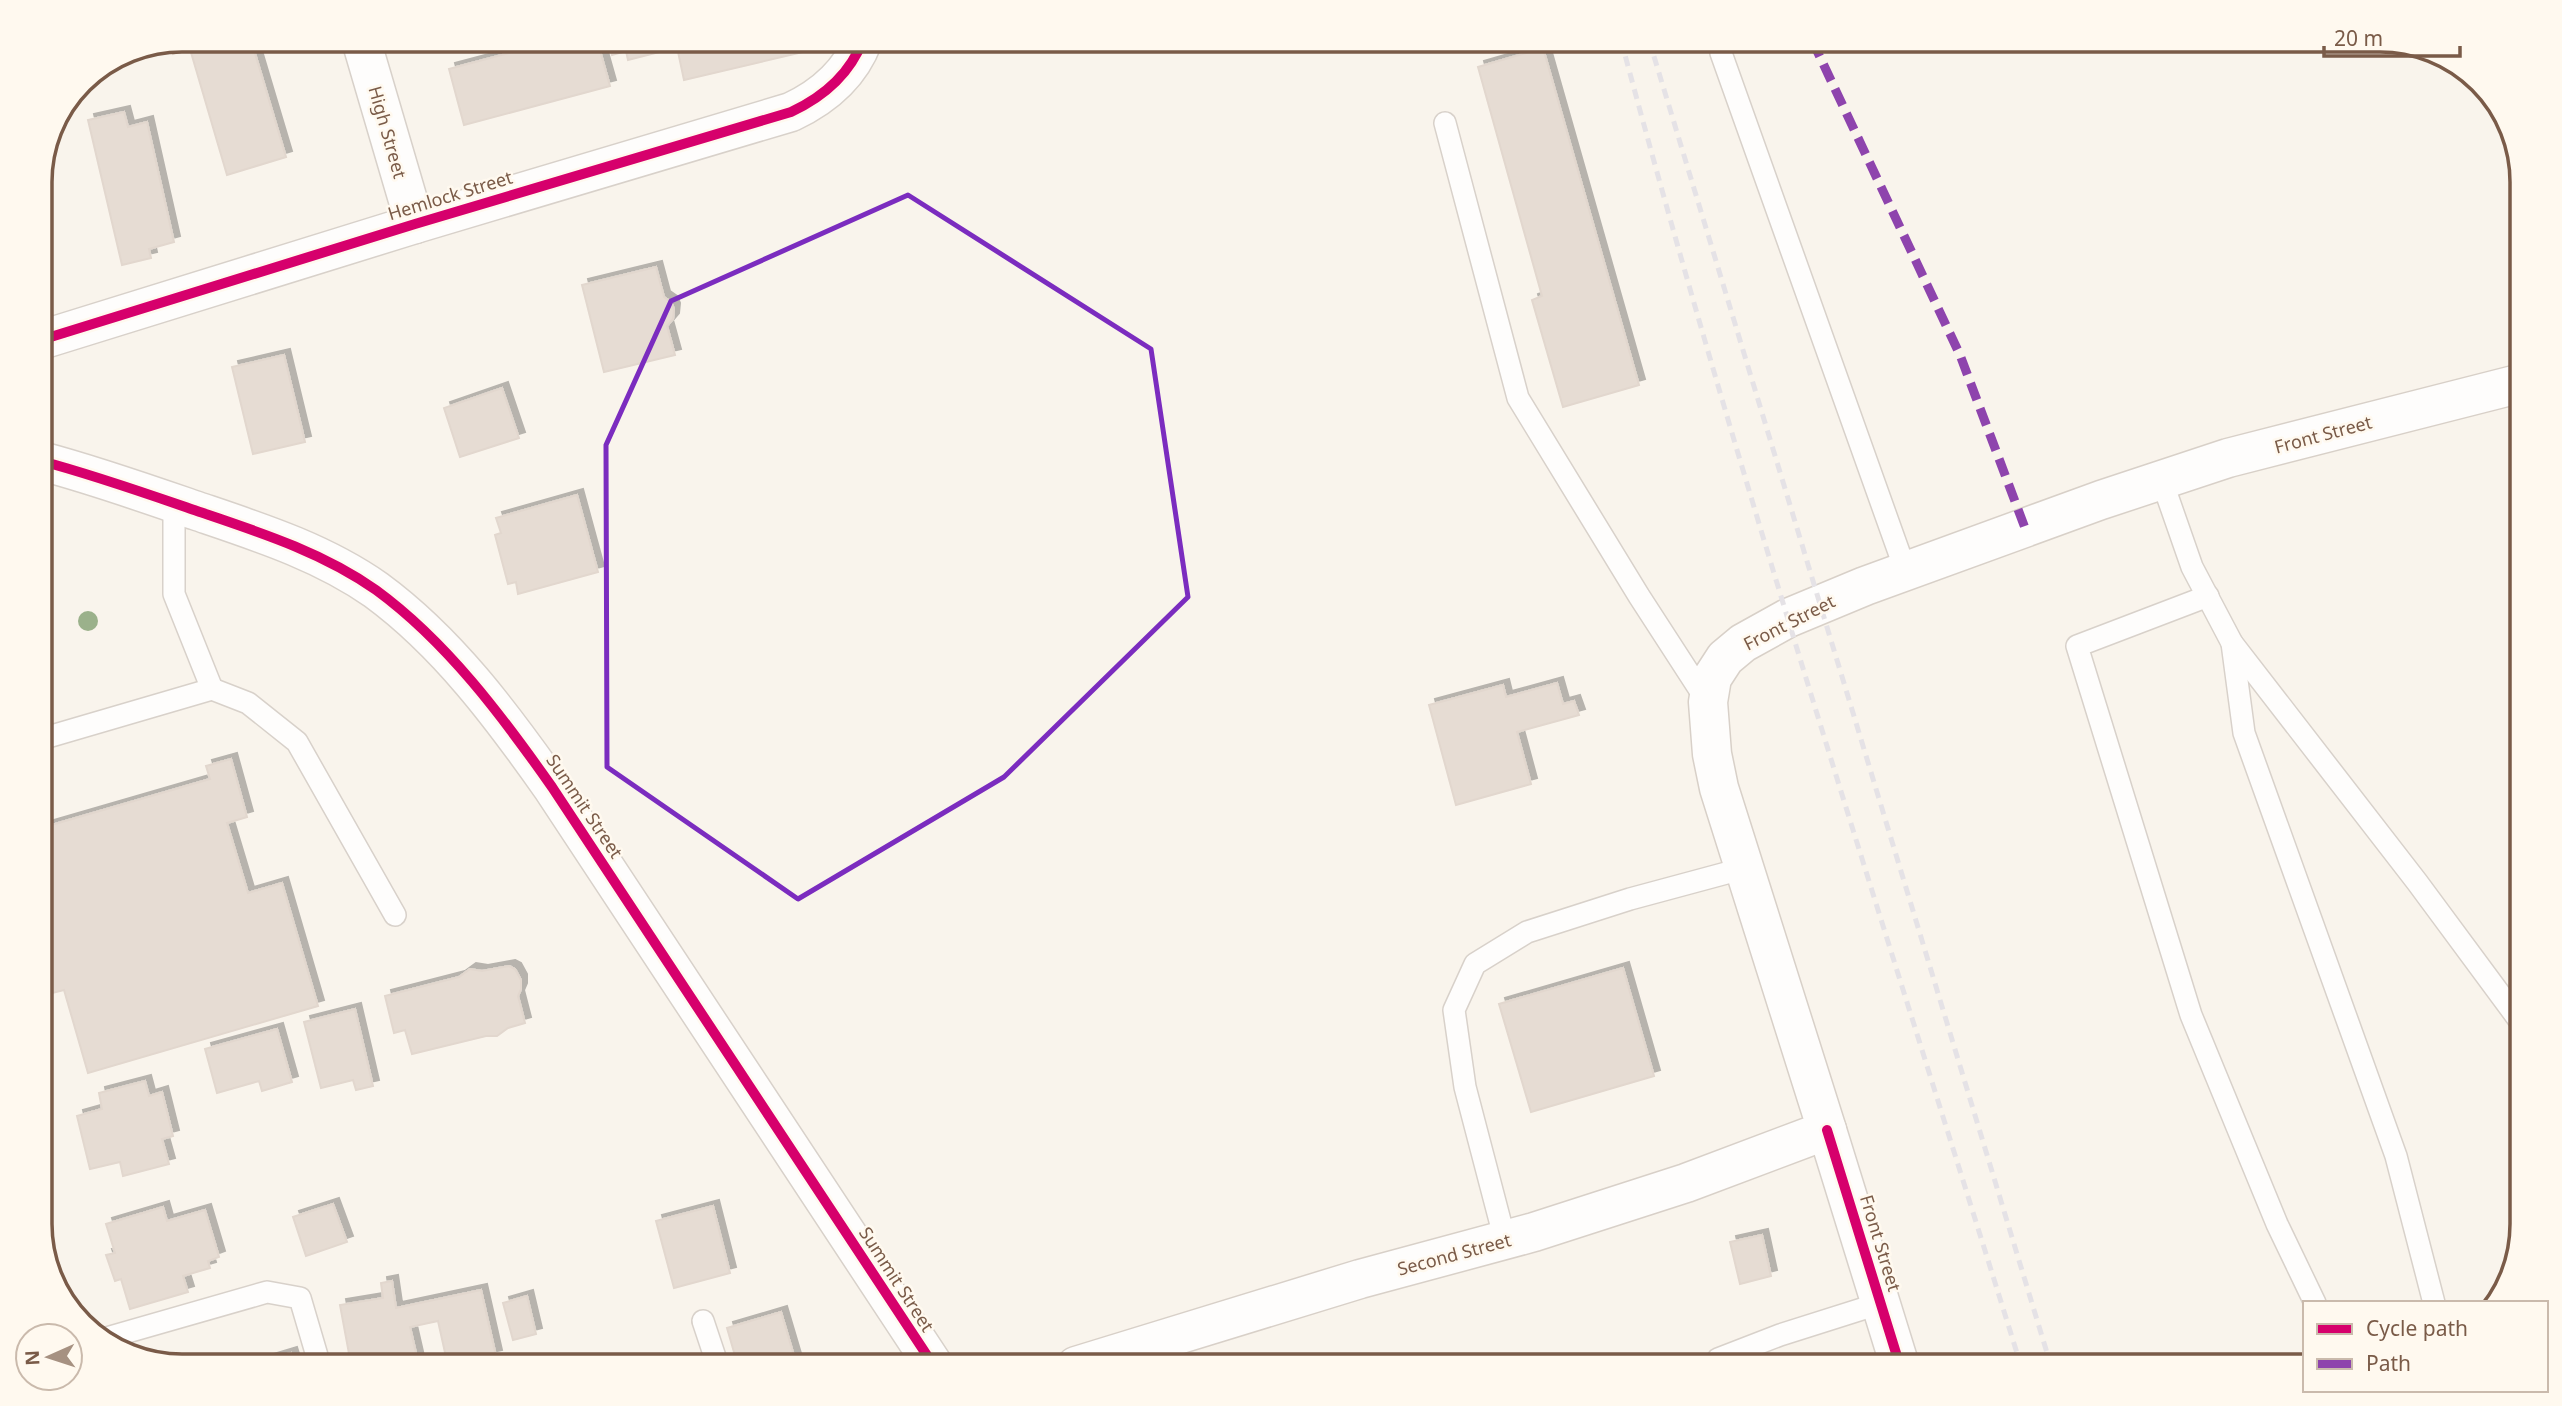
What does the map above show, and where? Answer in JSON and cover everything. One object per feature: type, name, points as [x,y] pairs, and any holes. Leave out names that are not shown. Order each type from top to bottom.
[{"type":"street","name":"High Street","points":[[365,53],[415,223]]},
{"type":"street","name":"Hemlock Street","points":[[53,336],[415,223],[791,111],[818,97],[837,81],[856,53]]},
{"type":"street","name":"Front Street","points":[[1896,1354],[1719,788],[1712,754],[1708,702],[1712,678],[1726,658],[1743,643],[1819,604],[2101,500],[2228,458],[2509,386]]},
{"type":"street","name":"Summit Street","points":[[53,464],[278,539],[318,556],[358,578],[409,616],[465,675],[509,728],[552,787],[926,1354]]},
{"type":"street","name":"Second Street","points":[[1115,1354],[1360,1279],[1505,1240],[1686,1183],[1827,1130]]},
{"type":"lane","points":[[1721,52],[1906,572]]},
{"type":"lane","points":[[1445,123],[1518,398],[1639,596],[1708,702]]},
{"type":"lane","points":[[2162,481],[2193,567],[2232,643],[2417,881],[2510,1007]]},
{"type":"lane","points":[[173,503],[174,594],[212,689]]},
{"type":"lane","points":[[2208,596],[2077,646],[2191,1015],[2277,1224],[2314,1301]]},
{"type":"lane","points":[[2232,643],[2244,733],[2396,1156],[2433,1301]]},
{"type":"lane","points":[[53,735],[212,689],[248,703],[297,742],[395,915]]},
{"type":"lane","points":[[1505,1240],[1465,1087],[1454,1010],[1475,964],[1527,932],[1630,899],[1745,868]]},
{"type":"lane","points":[[116,1335],[267,1292],[300,1298],[316,1354]]},
{"type":"lane","points":[[1731,1354],[1780,1335],[1881,1303]]},
{"type":"lane","points":[[703,1321],[714,1354]]},
{"type":"highlighted area","points":[[908,195],[1151,349],[1188,597],[1004,777],[798,899],[607,767],[606,445],[671,301]]},
{"type":"building","points":[[1528,52],[1544,52],[1639,385],[1563,407],[1532,300],[1542,296],[1478,67]]},
{"type":"building","points":[[191,53],[255,53],[286,157],[227,175]]},
{"type":"building","points":[[510,53],[601,53],[610,86],[464,125],[449,69]]},
{"type":"building","points":[[626,53],[656,53],[628,60]]},
{"type":"building","points":[[678,53],[800,53],[684,80]]},
{"type":"building","points":[[124,112],[128,127],[147,122],[174,242],[149,249],[151,258],[122,265],[88,120]]},
{"type":"building","points":[[656,267],[664,297],[671,302],[674,309],[673,319],[667,326],[675,355],[604,372],[582,285]]},
{"type":"building","points":[[284,355],[305,442],[253,454],[232,367]]},
{"type":"building","points":[[502,388],[519,438],[460,457],[444,408]]},
{"type":"building","points":[[577,495],[598,572],[518,594],[516,582],[508,584],[495,535],[501,533],[496,518]]},
{"type":"building","points":[[1557,683],[1563,704],[1574,701],[1579,715],[1517,732],[1531,784],[1456,805],[1429,705],[1503,685],[1506,697]]},
{"type":"building","points":[[231,759],[247,817],[227,823],[248,893],[282,883],[318,1006],[88,1073],[64,990],[53,993],[53,825],[210,779],[206,766]]},
{"type":"building","points":[[509,966],[515,969],[521,980],[518,996],[525,1023],[508,1028],[497,1036],[486,1036],[412,1054],[405,1030],[394,1033],[385,996],[459,977],[470,969],[482,971]]},
{"type":"building","points":[[1623,968],[1654,1076],[1531,1112],[1499,1004]]},
{"type":"building","points":[[355,1009],[373,1086],[356,1090],[353,1080],[321,1088],[304,1022]]},
{"type":"building","points":[[277,1029],[292,1082],[262,1091],[259,1081],[217,1093],[205,1049]]},
{"type":"building","points":[[145,1081],[149,1096],[162,1092],[173,1136],[162,1139],[169,1164],[123,1176],[120,1162],[90,1169],[77,1116],[102,1109],[99,1093]]},
{"type":"building","points":[[333,1204],[347,1242],[306,1256],[293,1217]]},
{"type":"building","points":[[713,1206],[730,1273],[674,1288],[656,1221]]},
{"type":"building","points":[[163,1207],[167,1221],[205,1210],[219,1257],[208,1261],[210,1268],[183,1276],[188,1292],[130,1309],[121,1279],[115,1281],[106,1255],[115,1253],[106,1224]]},
{"type":"building","points":[[1762,1235],[1771,1276],[1740,1284],[1730,1242]]},
{"type":"building","points":[[392,1281],[396,1308],[481,1290],[496,1354],[445,1354],[438,1321],[410,1327],[416,1354],[349,1354],[340,1305],[383,1298],[381,1283]]},
{"type":"building","points":[[527,1296],[536,1334],[513,1340],[503,1303]]},
{"type":"building","points":[[781,1312],[793,1354],[735,1354],[727,1328]]},
{"type":"railway","points":[[1624,52],[1714,373],[1764,539],[2017,1354]]},
{"type":"railway","points":[[1653,52],[2047,1354]]},
{"type":"marked path","points":[[1818,52],[1960,355],[2025,528]]},
{"type":"cycle path","points":[[53,336],[415,224],[791,112],[834,83],[857,53]]},
{"type":"cycle path","points":[[53,464],[267,535],[312,554],[376,590],[402,610],[450,656],[493,707],[552,787],[926,1354]]},
{"type":"cycle path","points":[[1827,1130],[1896,1354]]}]
